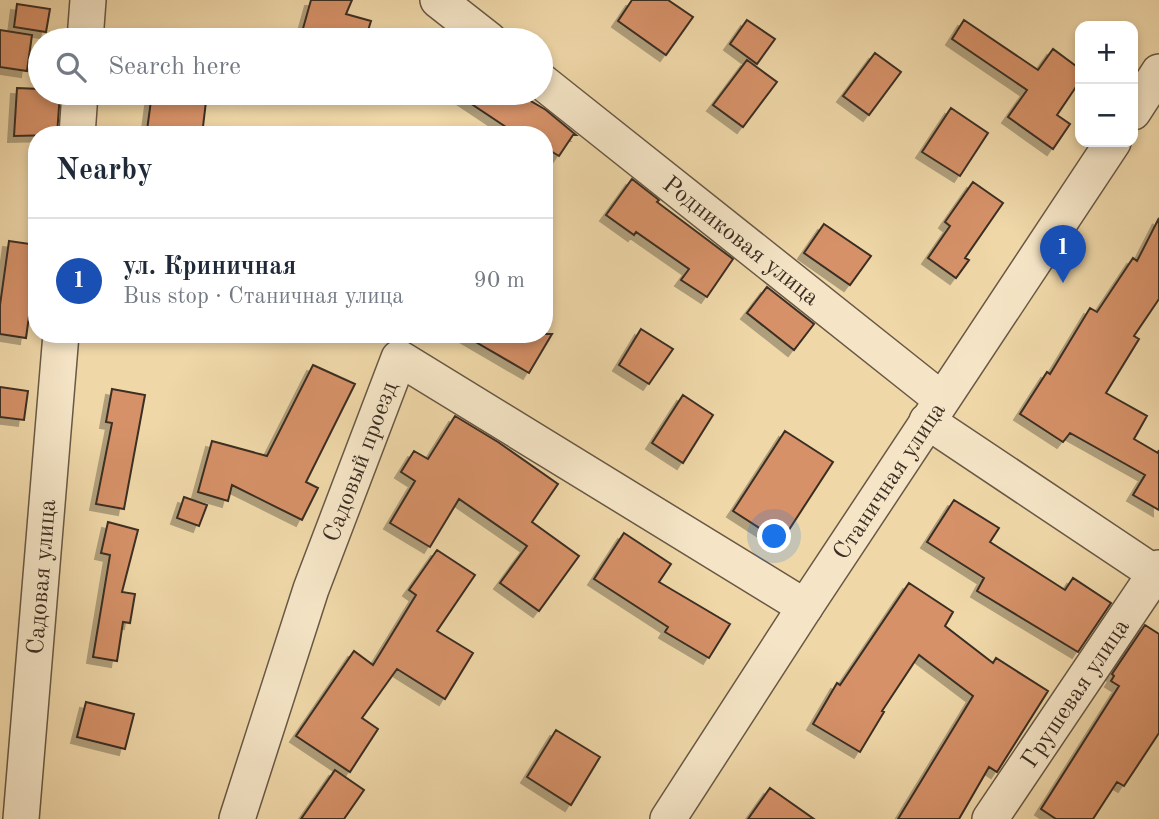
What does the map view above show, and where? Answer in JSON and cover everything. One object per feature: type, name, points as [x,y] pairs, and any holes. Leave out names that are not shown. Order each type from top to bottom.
[{"type":"street","points":[[86,28],[88,0]]},
{"type":"street","points":[[438,0],[474,28]]},
{"type":"street","points":[[1138,104],[1159,72]]},
{"type":"street","name":"Родниковая улица","points":[[553,91],[934,410],[1158,572]]},
{"type":"street","points":[[78,126],[79,105]]},
{"type":"street","name":"Станичная улица","points":[[668,819],[804,607],[1110,147]]},
{"type":"street","name":"Садовая улица","points":[[21,819],[60,343]]},
{"type":"street","name":"Садовый проезд","points":[[237,819],[311,589],[399,358],[804,607]]},
{"type":"street","name":"Грушевая улица","points":[[990,819],[1158,572]]},
{"type":"building","points":[[311,0],[352,0],[346,14],[371,21],[369,28],[303,28]]},
{"type":"building","points":[[632,0],[668,0],[693,17],[666,55],[618,21]]},
{"type":"building","points":[[17,4],[50,9],[47,28],[14,27]]},
{"type":"building","points":[[747,20],[775,39],[757,64],[730,44]]},
{"type":"building","points":[[964,20],[1038,70],[1053,49],[1075,65],[1075,88],[1057,115],[1070,124],[1053,149],[1008,117],[1027,90],[952,39]]},
{"type":"building","points":[[0,30],[28,34],[27,71],[0,67]]},
{"type":"building","points":[[875,53],[901,72],[869,115],[843,96]]},
{"type":"building","points":[[747,60],[777,82],[743,127],[713,105]]},
{"type":"building","points":[[17,88],[28,88],[28,105],[59,105],[58,126],[28,126],[28,136],[14,136]]},
{"type":"building","points":[[150,105],[206,105],[203,126],[148,126]]},
{"type":"building","points":[[473,105],[537,105],[576,135],[573,135],[559,156],[553,152],[553,126],[504,126]]},
{"type":"building","points":[[951,108],[988,133],[960,176],[922,152]]},
{"type":"building","points":[[632,179],[659,200],[657,202],[733,259],[707,297],[681,280],[689,269],[636,232],[634,235],[606,215]]},
{"type":"building","points":[[973,182],[1003,203],[965,258],[969,260],[956,278],[928,258],[950,226],[945,222]]},
{"type":"building","points":[[1159,218],[1159,299],[1134,336],[1139,339],[1106,393],[1147,416],[1134,439],[1158,453],[1159,450],[1159,510],[1133,495],[1145,475],[1070,433],[1063,442],[1020,414],[1047,372],[1050,374],[1090,308],[1097,312],[1133,258],[1137,261]]},
{"type":"building","points":[[824,224],[871,256],[850,285],[804,253]]},
{"type":"building","points":[[9,241],[28,244],[26,338],[0,334],[0,305]]},
{"type":"building","points":[[767,287],[814,324],[794,350],[747,313]]},
{"type":"building","points":[[641,329],[673,349],[649,384],[619,365]]},
{"type":"building","points":[[477,343],[547,343],[529,373]]},
{"type":"building","points":[[313,365],[355,384],[306,482],[318,488],[302,520],[232,485],[228,501],[198,492],[212,441],[267,456]]},
{"type":"building","points":[[0,387],[28,391],[24,420],[0,417]]},
{"type":"building","points":[[112,389],[145,395],[124,509],[96,504],[112,423],[106,422]]},
{"type":"building","points":[[683,395],[713,415],[683,463],[652,443]]},
{"type":"building","points":[[455,416],[558,484],[532,522],[579,556],[539,611],[500,583],[527,546],[459,499],[430,547],[390,523],[415,481],[401,472],[414,451],[428,459]]},
{"type":"building","points":[[785,431],[833,462],[781,542],[733,511]]},
{"type":"building","points":[[184,497],[207,505],[199,526],[177,518]]},
{"type":"building","points":[[954,500],[999,528],[990,542],[1065,590],[1073,578],[1111,603],[1078,652],[977,591],[984,578],[927,542]]},
{"type":"building","points":[[108,522],[138,530],[122,592],[135,594],[130,623],[123,622],[117,661],[93,657],[110,555],[101,553]]},
{"type":"building","points":[[624,533],[671,564],[659,582],[730,624],[709,658],[665,632],[668,627],[594,579]]},
{"type":"building","points":[[437,550],[475,575],[437,631],[473,653],[445,699],[397,669],[362,718],[378,729],[350,772],[296,736],[354,651],[373,665],[416,595],[409,590]]},
{"type":"building","points":[[909,583],[953,612],[945,626],[993,663],[996,658],[1048,691],[997,772],[989,767],[959,819],[898,819],[973,696],[919,655],[882,711],[884,712],[860,752],[813,724],[837,683],[840,685]]},
{"type":"building","points":[[1145,625],[1159,634],[1159,733],[1124,786],[1117,782],[1093,819],[1056,819],[1041,809],[1119,686],[1111,681],[1114,676],[1112,674]]},
{"type":"building","points":[[86,702],[134,714],[125,749],[77,737]]},
{"type":"building","points":[[556,730],[600,757],[571,805],[527,777]]},
{"type":"building","points":[[335,770],[364,790],[344,819],[301,819]]},
{"type":"building","points":[[770,788],[814,819],[748,819]]},
{"type":"place","name":"ул. Криничная","points":[[1063,283]]}]
